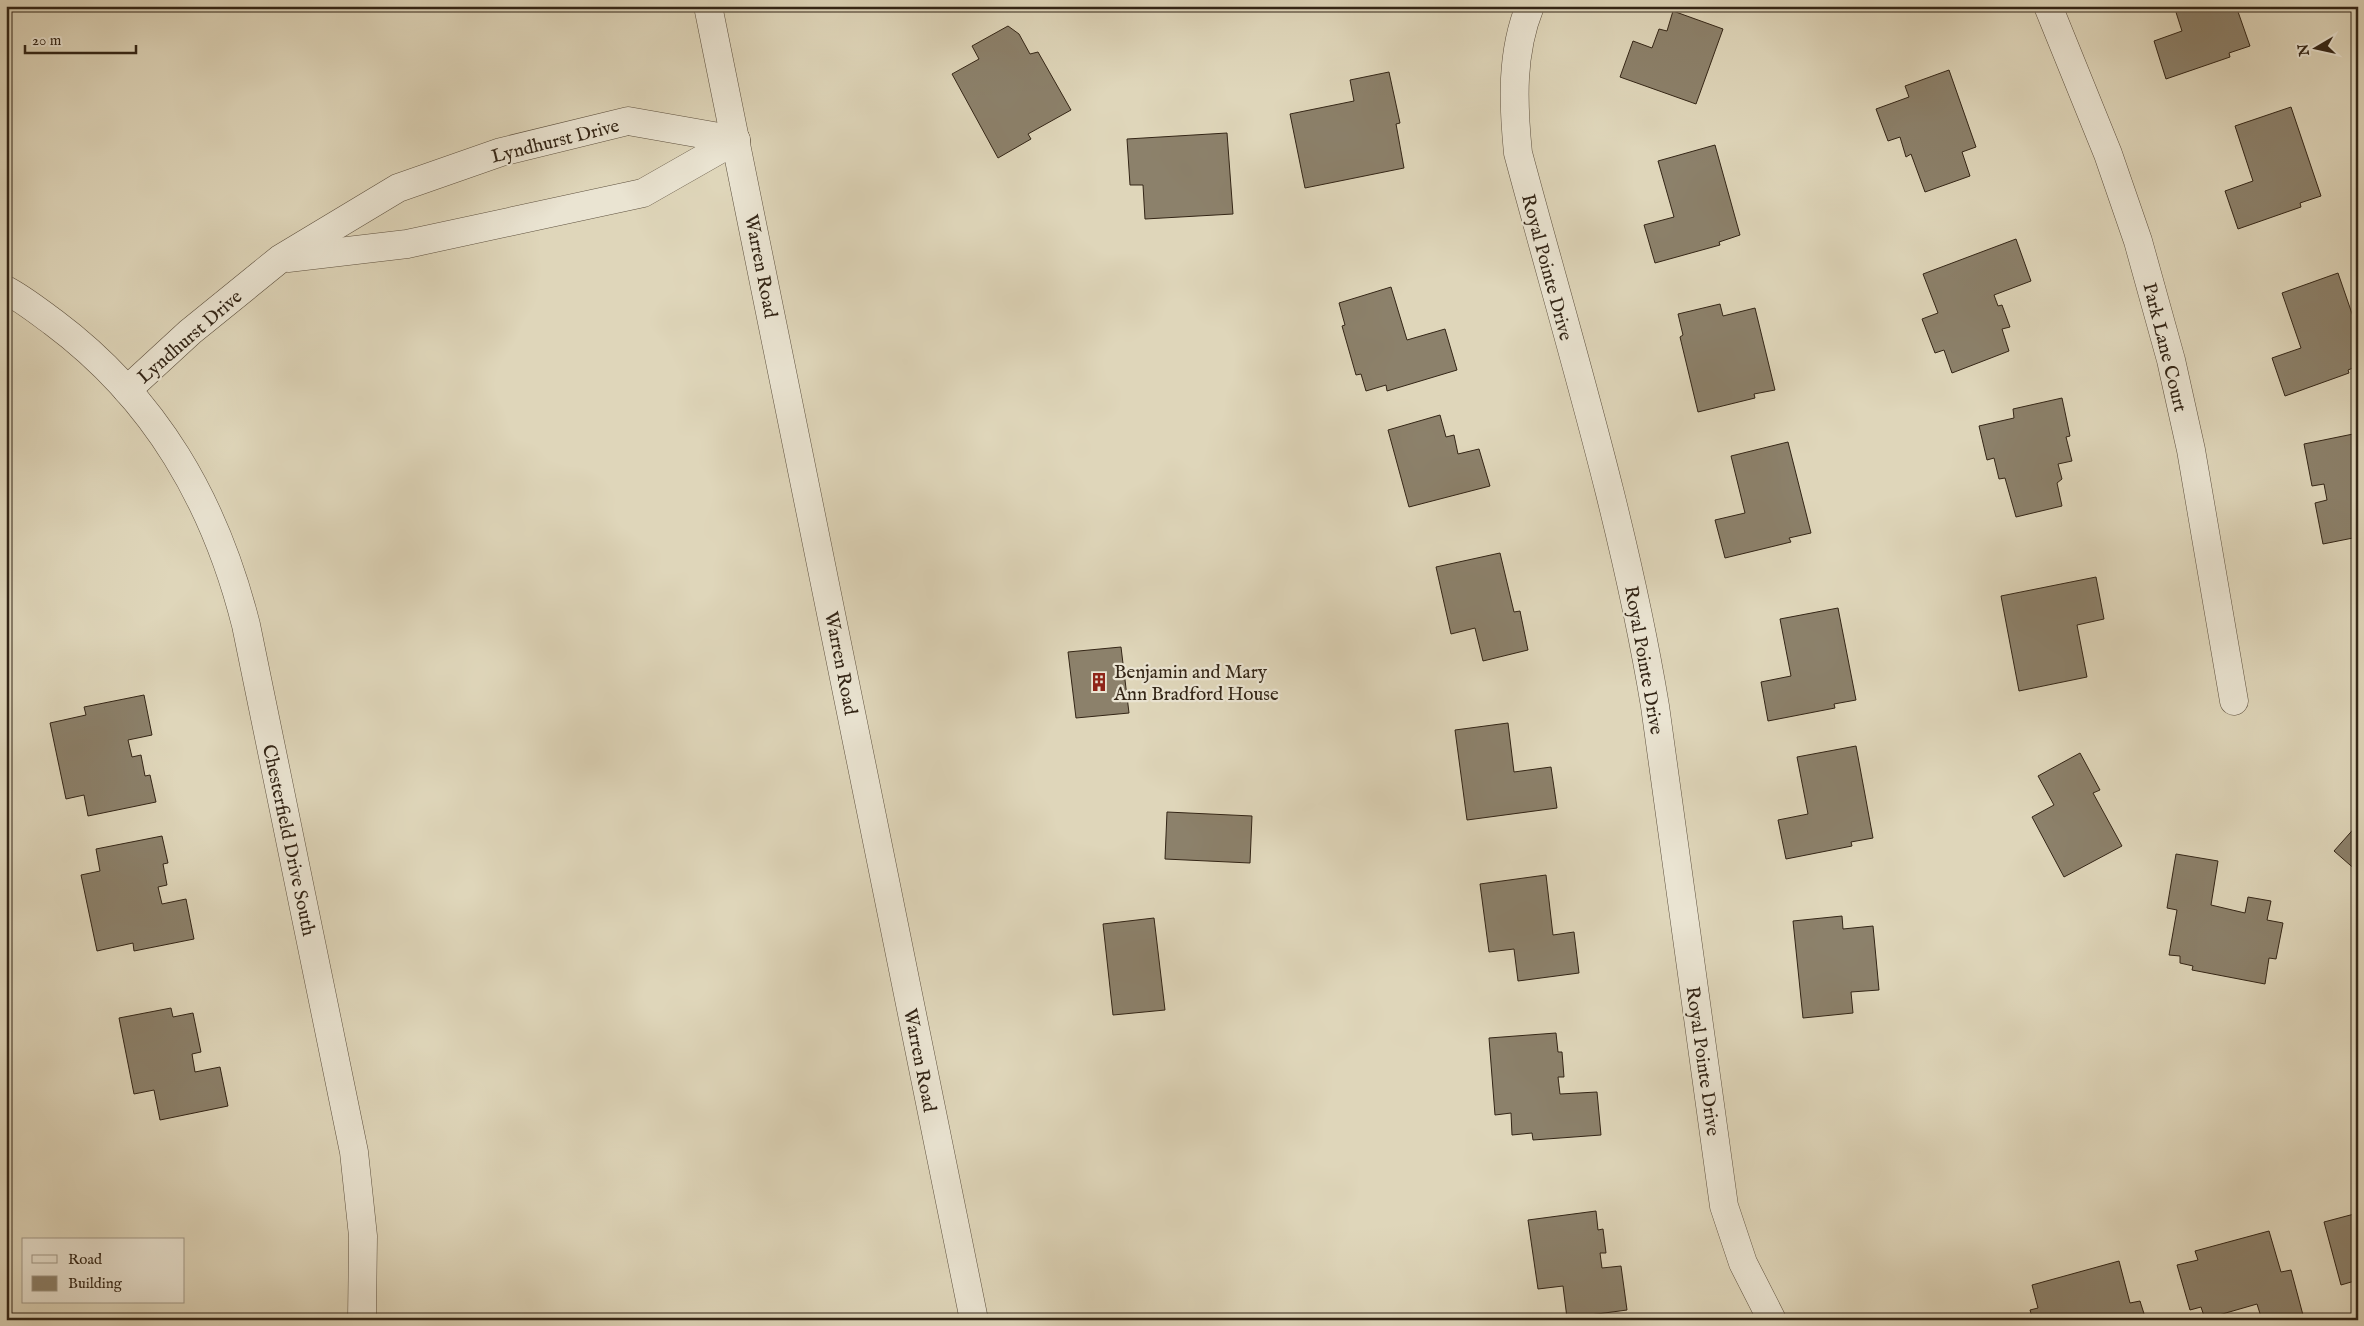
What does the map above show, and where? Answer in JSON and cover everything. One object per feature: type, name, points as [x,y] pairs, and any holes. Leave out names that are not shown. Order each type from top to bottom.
[{"type":"street","name":"Warren Road","points":[[708,6],[974,1320]]},
{"type":"street","name":"Royal Pointe Drive","points":[[1530,6],[1516,62],[1513,108],[1518,153],[1623,548],[1642,628],[1655,706],[1724,1206],[1743,1263],[1770,1319]]},
{"type":"street","name":"Park Lane Court","points":[[2048,6],[2108,154],[2138,241],[2171,360],[2191,450],[2234,701]]},
{"type":"street","name":"Lyndhurst Drive","points":[[6,290],[79,342],[127,390],[190,332],[280,259],[398,188],[501,152],[628,122],[736,140]]},
{"type":"street","points":[[280,259],[407,244],[643,193],[736,140]]},
{"type":"street","name":"Chesterfield Drive South","points":[[127,390],[161,432],[193,483],[214,524],[235,581],[246,625],[354,1152],[363,1236],[362,1320]]},
{"type":"building","points":[[2174,6],[2236,6],[2250,46],[2229,53],[2230,57],[2166,79],[2154,41],[2182,31]]},
{"type":"building","points":[[1673,11],[1723,29],[1696,104],[1620,77],[1633,41],[1652,48],[1659,29],[1667,31]]},
{"type":"building","points":[[1008,26],[1019,34],[1030,54],[1038,52],[1071,110],[1028,134],[1031,139],[998,158],[952,74],[979,59],[972,46]]},
{"type":"building","points":[[1949,70],[1976,147],[1962,152],[1970,176],[1925,192],[1911,154],[1906,157],[1900,137],[1888,141],[1876,109],[1909,97],[1905,86]]},
{"type":"building","points":[[1389,72],[1400,123],[1396,124],[1404,168],[1305,188],[1290,114],[1354,101],[1350,80]]},
{"type":"building","points":[[2291,107],[2321,196],[2300,203],[2301,207],[2238,229],[2225,191],[2253,181],[2235,126]]},
{"type":"building","points":[[1227,133],[1233,214],[1145,219],[1143,185],[1130,185],[1127,139]]},
{"type":"building","points":[[1715,145],[1740,235],[1719,242],[1720,245],[1655,263],[1644,225],[1674,217],[1658,161]]},
{"type":"building","points":[[2016,239],[2031,281],[1994,295],[1998,306],[2002,305],[2010,327],[2002,329],[2009,351],[1952,373],[1944,350],[1935,353],[1922,319],[1938,313],[1923,274]]},
{"type":"building","points":[[2338,273],[2358,331],[2358,366],[2348,370],[2349,373],[2285,396],[2272,358],[2301,348],[2282,293]]},
{"type":"building","points":[[1391,287],[1407,340],[1445,329],[1457,370],[1387,391],[1386,385],[1366,391],[1361,374],[1356,375],[1342,326],[1345,325],[1339,303]]},
{"type":"building","points":[[1720,304],[1723,316],[1755,308],[1775,390],[1754,394],[1755,398],[1698,412],[1680,337],[1683,335],[1678,314]]},
{"type":"building","points":[[2062,398],[2070,436],[2066,437],[2072,461],[2058,464],[2062,479],[2057,483],[2062,506],[2016,517],[2005,478],[1999,479],[1994,458],[1987,460],[1979,426],[2014,418],[2013,409]]},
{"type":"building","points":[[1440,415],[1446,437],[1454,435],[1458,454],[1479,449],[1490,486],[1409,507],[1388,430]]},
{"type":"building","points":[[2358,433],[2358,537],[2323,544],[2315,503],[2327,500],[2324,484],[2312,486],[2304,444]]},
{"type":"building","points":[[1788,442],[1811,533],[1789,538],[1791,542],[1725,558],[1715,520],[1745,513],[1731,456]]},
{"type":"building","points":[[1500,553],[1514,612],[1520,611],[1528,650],[1483,661],[1475,628],[1451,634],[1436,567]]},
{"type":"building","points":[[2096,577],[2104,619],[2077,625],[2087,677],[2019,691],[2001,596]]},
{"type":"building","points":[[1838,608],[1856,700],[1834,704],[1835,708],[1768,721],[1761,682],[1791,676],[1780,619]]},
{"type":"building","name":"Benjamin and Mary Ann Bradford House","points":[[1121,647],[1129,713],[1076,718],[1068,652]]},
{"type":"building","points":[[144,695],[152,735],[128,740],[132,757],[141,755],[145,776],[150,775],[156,802],[88,816],[84,795],[66,799],[50,723],[86,715],[84,707]]},
{"type":"building","points":[[1508,723],[1514,772],[1551,767],[1557,808],[1467,820],[1455,730]]},
{"type":"building","points":[[1856,746],[1873,838],[1851,842],[1852,846],[1786,859],[1778,820],[1808,814],[1797,757]]},
{"type":"building","points":[[2080,753],[2100,790],[2093,793],[2122,846],[2064,877],[2032,817],[2054,805],[2038,776]]},
{"type":"building","points":[[1167,812],[1252,816],[1250,863],[1165,859]]},
{"type":"building","points":[[2358,824],[2358,872],[2334,851]]},
{"type":"building","points":[[162,836],[168,863],[163,864],[167,885],[158,887],[162,904],[186,899],[194,939],[134,951],[133,943],[97,951],[81,875],[100,871],[96,849]]},
{"type":"building","points":[[2176,854],[2218,861],[2211,905],[2245,913],[2248,897],[2271,901],[2267,920],[2283,923],[2276,959],[2269,958],[2265,984],[2192,970],[2193,966],[2180,963],[2180,956],[2169,955],[2177,910],[2167,908]]},
{"type":"building","points":[[1546,875],[1553,935],[1574,932],[1579,973],[1518,981],[1514,949],[1489,952],[1480,884]]},
{"type":"building","points":[[1842,916],[1843,929],[1873,926],[1879,990],[1851,992],[1853,1013],[1803,1018],[1793,921]]},
{"type":"building","points":[[1154,918],[1165,1010],[1113,1015],[1103,924]]},
{"type":"building","points":[[171,1008],[173,1017],[193,1013],[201,1052],[192,1054],[195,1072],[220,1067],[228,1106],[160,1120],[154,1090],[134,1094],[119,1018]]},
{"type":"building","points":[[1556,1033],[1558,1052],[1562,1052],[1564,1077],[1558,1077],[1560,1094],[1597,1092],[1601,1135],[1533,1140],[1532,1133],[1512,1135],[1511,1113],[1495,1115],[1489,1038]]},
{"type":"building","points":[[1596,1211],[1598,1230],[1603,1229],[1606,1253],[1600,1253],[1602,1268],[1621,1266],[1627,1310],[1567,1318],[1563,1286],[1538,1289],[1528,1220]]},
{"type":"building","points":[[2358,1213],[2358,1280],[2341,1285],[2324,1222]]},
{"type":"building","points":[[2269,1231],[2281,1272],[2291,1270],[2303,1315],[2287,1320],[2262,1320],[2257,1304],[2205,1319],[2201,1307],[2190,1310],[2177,1265],[2198,1260],[2195,1251]]},
{"type":"building","points":[[2119,1261],[2130,1303],[2140,1301],[2146,1320],[2033,1320],[2030,1310],[2038,1308],[2032,1285]]},
{"type":"place","name":"Benjamin and Mary Ann Bradford House","points":[[1099,682]]}]
